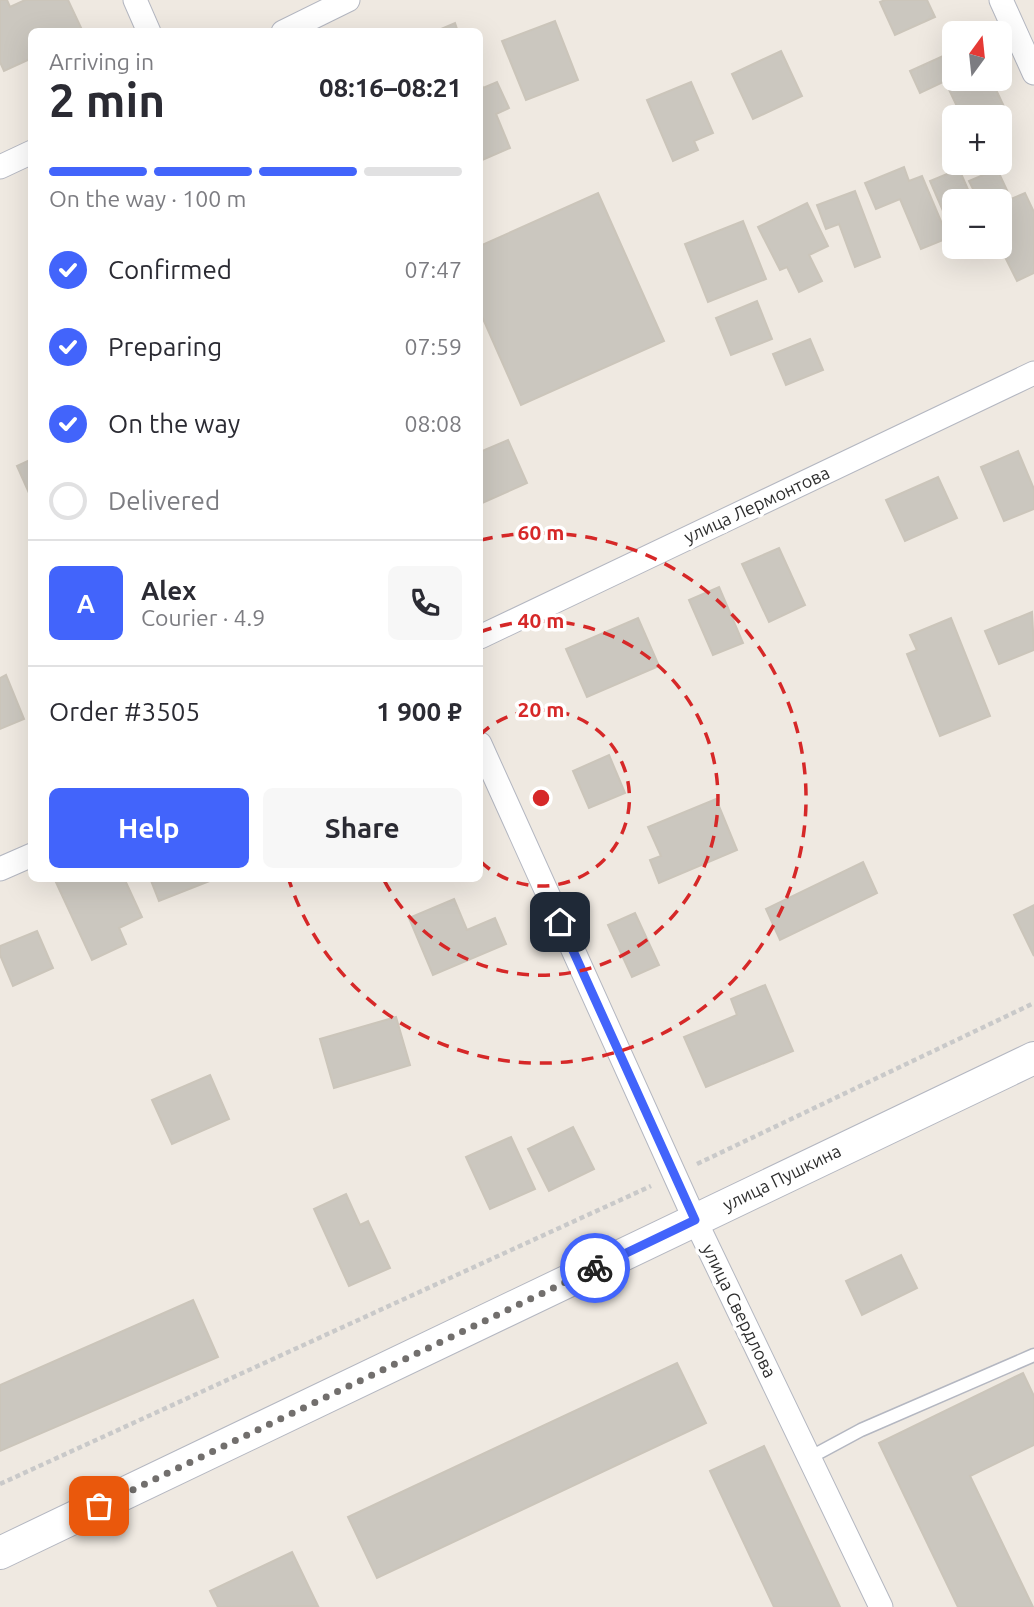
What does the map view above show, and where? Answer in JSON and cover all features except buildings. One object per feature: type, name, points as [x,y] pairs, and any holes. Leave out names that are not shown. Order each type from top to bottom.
[{"type":"street","points":[[135,0],[147,28]]},
{"type":"street","points":[[291,28],[348,0]]},
{"type":"street","points":[[1001,0],[1034,73]]},
{"type":"street","points":[[0,167],[28,154]]},
{"type":"street","name":"улица Лермонтова","points":[[483,636],[1034,373]]},
{"type":"street","name":"улица Свердлова","points":[[483,751],[674,1175],[881,1607]]},
{"type":"street","points":[[0,870],[28,857]]},
{"type":"street","name":"улица Пушкина","points":[[0,1553],[1034,1058]]},
{"type":"lane","points":[[809,1458],[861,1430],[1034,1355]]},
{"type":"path","points":[[0,1484],[674,1175],[1034,1003]]},
{"type":"way so far","points":[[99,1506],[595,1268]]},
{"type":"route","points":[[560,922],[695,1220],[595,1268]]}]
